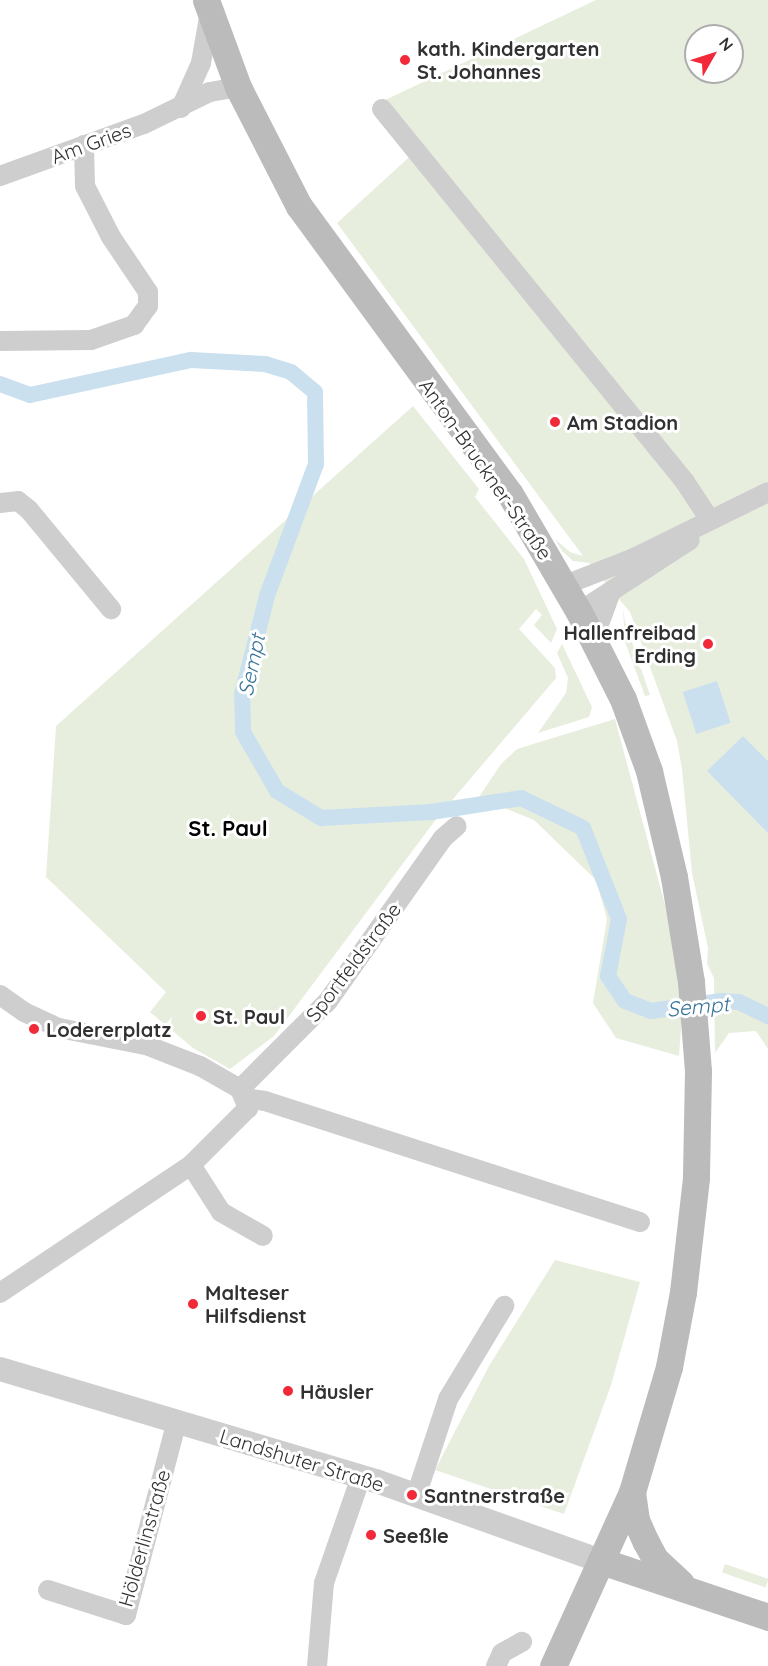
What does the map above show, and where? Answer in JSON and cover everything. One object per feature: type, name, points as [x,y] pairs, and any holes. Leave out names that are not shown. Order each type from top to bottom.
[{"type":"main road","name":"Anton-Bruckner-Straße","points":[[208,6],[238,87],[261,137],[314,229],[465,431],[565,585],[600,650],[623,699],[654,788],[674,877],[691,982],[694,1019],[698,1127],[690,1244],[669,1367],[632,1492],[553,1666]]},
{"type":"main road","points":[[632,1492],[636,1520],[655,1559],[689,1589]]},
{"type":"main road","points":[[601,1561],[768,1617]]},
{"type":"street","points":[[181,108],[201,63],[208,6]]},
{"type":"street","name":"Am Gries","points":[[0,176],[181,108],[210,92],[238,87]]},
{"type":"street","points":[[382,109],[685,482],[710,520]]},
{"type":"street","points":[[0,341],[91,340],[134,325],[148,306],[148,292],[111,237],[85,186],[84,145]]},
{"type":"street","points":[[565,585],[633,558],[768,492]]},
{"type":"street","points":[[0,503],[18,501],[29,510],[111,609]]},
{"type":"street","points":[[579,612],[672,554],[710,520]]},
{"type":"street","points":[[600,650],[598,627],[611,591]]},
{"type":"street","name":"Sportfeldstraße","points":[[243,1094],[328,1001],[442,838],[457,826]]},
{"type":"street","points":[[0,995],[20,1010],[59,1028],[160,1049],[200,1066],[243,1094],[640,1222]]},
{"type":"street","points":[[0,1293],[191,1165],[241,1119],[248,1108],[243,1094]]},
{"type":"street","points":[[191,1165],[221,1212],[263,1236]]},
{"type":"street","points":[[416,1496],[447,1400],[504,1306]]},
{"type":"street","name":"Landshuter Straße","points":[[0,1369],[361,1477],[601,1561]]},
{"type":"street","name":"Hölderlinstraße","points":[[48,1590],[126,1615],[177,1421]]},
{"type":"street","points":[[317,1666],[324,1583],[347,1508],[361,1477]]},
{"type":"street","points":[[496,1666],[502,1653],[522,1642]]},
{"type":"green space","points":[[596,0],[768,0],[768,1049],[756,1031],[729,1033],[715,1053],[714,978],[707,964],[708,948],[692,873],[682,769],[677,741],[630,612],[589,563],[573,561],[562,551],[555,539],[570,552],[583,556],[337,223],[417,150],[381,102]]},
{"type":"green space","points":[[413,406],[479,489],[475,497],[524,559],[557,629],[551,643],[534,625],[542,615],[536,609],[519,629],[555,668],[556,678],[437,818],[274,1036],[230,1069],[193,1048],[150,1012],[166,992],[46,877],[56,726]]},
{"type":"green space","points":[[623,609],[625,622],[650,695],[645,696],[625,642]]},
{"type":"green space","points":[[562,644],[592,707],[589,717],[538,733],[566,693],[568,678],[557,653]]},
{"type":"green space","points":[[615,719],[679,957],[682,1016],[679,1056],[616,1038],[593,1003],[607,919],[596,880],[534,820],[502,807],[471,809],[501,764],[517,749]]},
{"type":"green space","points":[[555,1260],[640,1282],[611,1385],[564,1514],[435,1470],[489,1366]]},
{"type":"green space","points":[[725,1564],[768,1579],[766,1587],[722,1573]]},
{"type":"water","points":[[717,681],[731,723],[696,734],[683,692]]},
{"type":"water","points":[[743,736],[768,761],[768,833],[707,771]]},
{"type":"waterway","name":"Sempt","points":[[0,384],[30,395],[191,360],[265,364],[291,372],[315,392],[316,464],[267,596],[242,694],[243,732],[277,791],[321,818],[431,812],[521,798],[583,828],[619,919],[608,976],[625,1001],[651,1011],[721,1001],[739,1002],[768,1016]]},
{"type":"place","name":"kath. Kindergarten St. Johannes","points":[[405,60]]},
{"type":"place","name":"Am Stadion","points":[[555,422]]},
{"type":"place","name":"Hallenfreibad Erding","points":[[708,644]]},
{"type":"place","name":"St. Paul","points":[[201,1016]]},
{"type":"place","name":"Lodererplatz","points":[[34,1029]]},
{"type":"place","name":"Malteser Hilfsdienst","points":[[193,1304]]},
{"type":"place","name":"Häusler","points":[[288,1391]]},
{"type":"place","name":"Santnerstraße","points":[[412,1495]]},
{"type":"place","name":"Seeßle","points":[[371,1535]]},
{"type":"district","name":"St. Paul","points":[[228,829]]}]
